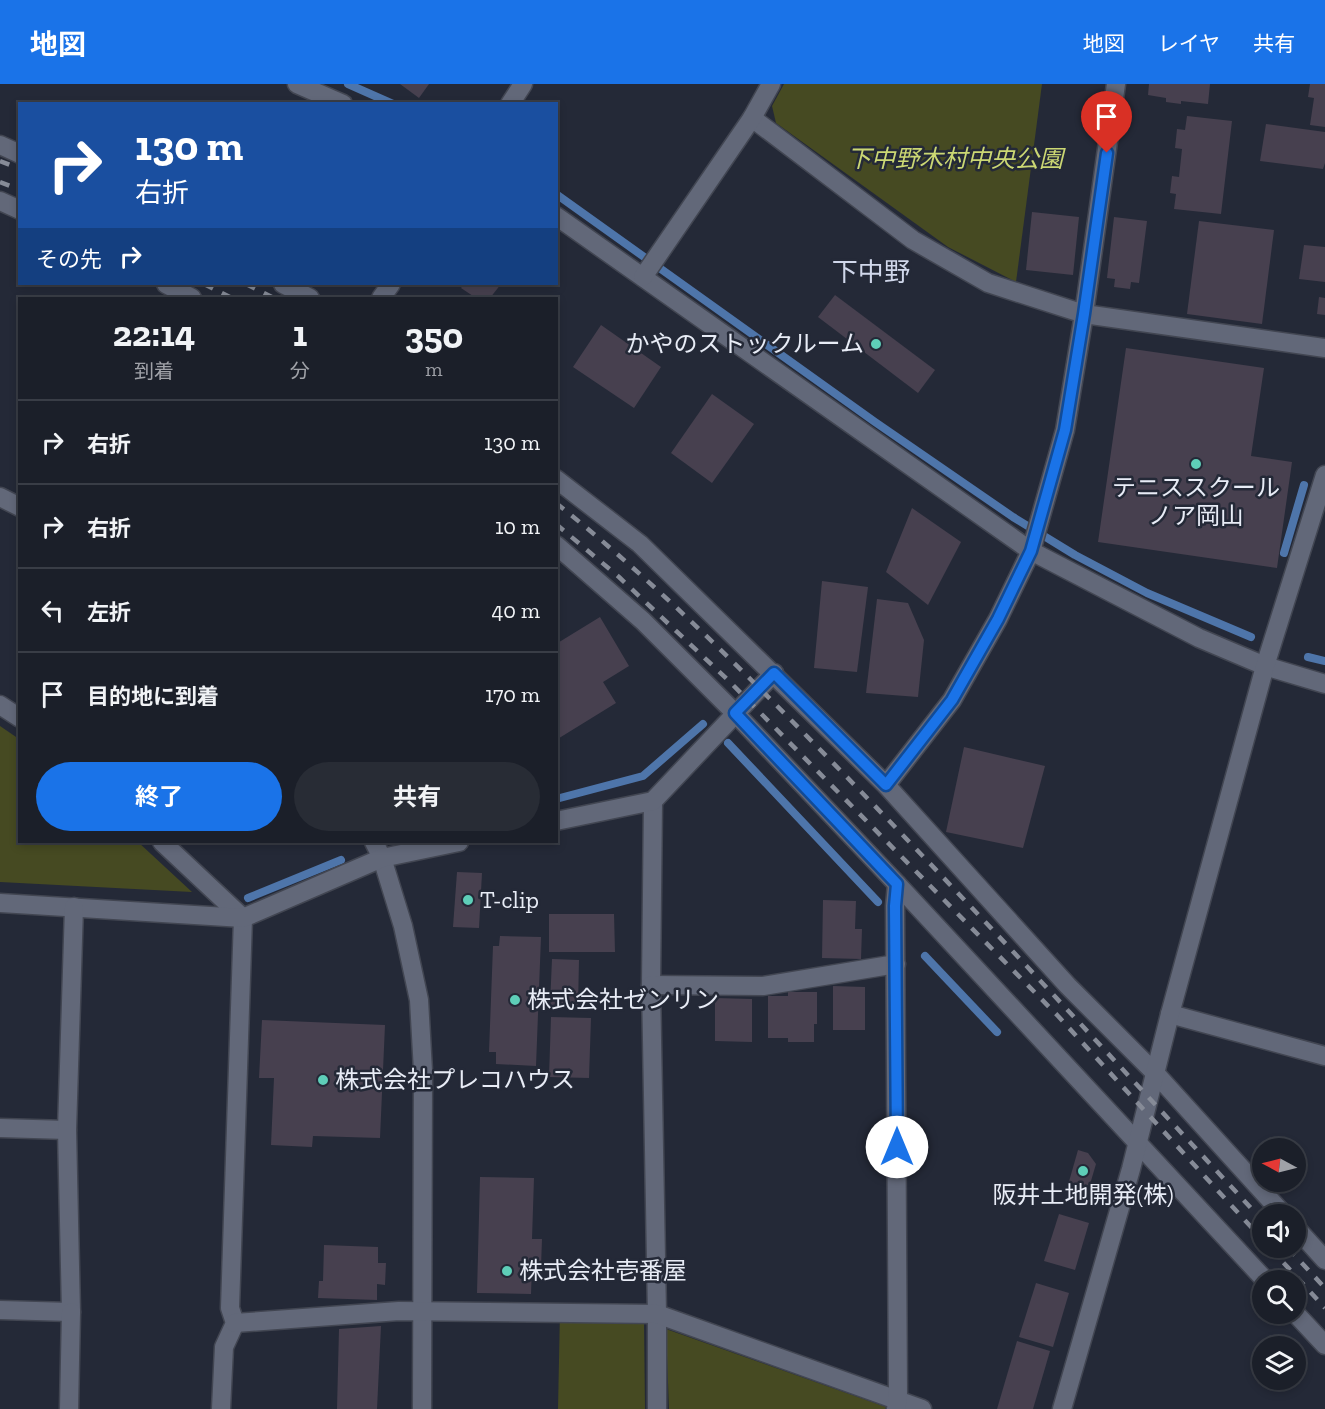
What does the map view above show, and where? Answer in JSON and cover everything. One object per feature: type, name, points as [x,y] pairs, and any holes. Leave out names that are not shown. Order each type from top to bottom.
[{"type":"street","points":[[297,84],[338,102]]},
{"type":"street","points":[[511,102],[523,84]]},
{"type":"street","points":[[649,267],[752,118],[771,84]]},
{"type":"street","points":[[886,785],[952,700],[998,619],[1035,537],[1065,430],[1084,314],[1116,84]]},
{"type":"street","points":[[752,118],[913,240],[988,283],[1084,314],[1325,348]]},
{"type":"street","points":[[0,145],[18,153]]},
{"type":"street","points":[[0,201],[18,209]]},
{"type":"street","points":[[558,217],[649,267],[1035,537],[1199,638],[1265,666],[1325,684]]},
{"type":"street","points":[[168,285],[187,297]]},
{"type":"street","points":[[285,285],[308,297]]},
{"type":"street","points":[[1062,1409],[1138,1143],[1170,1014],[1265,666],[1325,475]]},
{"type":"street","points":[[558,481],[640,544],[886,785],[1068,986],[1156,1074],[1274,1204]]},
{"type":"street","points":[[0,497],[18,506]]},
{"type":"street","points":[[558,547],[643,621],[735,713],[1256,1270]]},
{"type":"street","points":[[558,821],[653,801],[774,673]]},
{"type":"street","points":[[0,705],[18,717]]},
{"type":"street","points":[[653,801],[651,985],[657,1409]]},
{"type":"street","points":[[163,843],[243,918],[230,1308],[235,1323],[224,1347],[221,1409]]},
{"type":"street","points":[[0,903],[243,918],[378,850],[449,843]]},
{"type":"street","points":[[378,850],[403,926],[419,1000],[423,1071],[422,1409]]},
{"type":"street","points":[[897,884],[895,906],[897,1404]]},
{"type":"street","points":[[69,1409],[71,1312],[67,1130],[74,907]]},
{"type":"street","points":[[651,985],[763,986],[896,964]]},
{"type":"street","points":[[1170,1014],[1325,1056]]},
{"type":"street","points":[[0,1128],[67,1130]]},
{"type":"street","points":[[1306,1239],[1325,1260]]},
{"type":"street","points":[[0,1310],[71,1312]]},
{"type":"street","points":[[235,1323],[399,1311],[657,1314],[897,1404],[922,1409]]},
{"type":"street","points":[[1305,1324],[1325,1345]]},
{"type":"green space","name":"下中野木村中央公園","points":[[784,84],[1042,84],[1016,282],[948,247],[776,123],[772,106]]},
{"type":"green space","points":[[0,726],[18,738],[18,843],[139,843],[192,892],[0,882]]},
{"type":"green space","points":[[560,1311],[644,1321],[645,1409],[558,1409]]},
{"type":"green space","points":[[666,1329],[886,1407],[885,1409],[669,1409]]},
{"type":"building","points":[[400,84],[429,84],[419,98]]},
{"type":"building","points":[[1149,84],[1210,84],[1208,104],[1166,102],[1166,98],[1148,95]]},
{"type":"building","points":[[1310,84],[1325,84],[1325,127],[1310,125],[1314,98],[1308,97]]},
{"type":"building","points":[[1187,116],[1232,121],[1221,214],[1174,209],[1176,194],[1170,193],[1172,176],[1179,177],[1182,149],[1175,148],[1177,129],[1185,130]]},
{"type":"building","points":[[1266,124],[1325,132],[1323,169],[1260,161]]},
{"type":"building","points":[[1032,212],[1079,217],[1073,275],[1026,270]]},
{"type":"building","points":[[1114,217],[1147,221],[1139,283],[1131,282],[1130,289],[1114,287],[1115,279],[1107,278]]},
{"type":"building","points":[[1199,221],[1274,230],[1262,324],[1187,314]]},
{"type":"building","points":[[1304,245],[1325,247],[1325,282],[1299,279]]},
{"type":"building","points":[[463,285],[500,285],[491,297],[474,297],[461,288]]},
{"type":"building","points":[[835,295],[935,370],[918,393],[818,317]]},
{"type":"building","points":[[1319,297],[1325,298],[1325,315],[1317,314]]},
{"type":"building","points":[[601,325],[661,367],[634,408],[573,367]]},
{"type":"building","points":[[1126,348],[1264,368],[1251,456],[1292,462],[1277,568],[1098,542]]},
{"type":"building","points":[[712,394],[754,424],[712,483],[671,453]]},
{"type":"building","points":[[912,508],[961,542],[928,605],[886,572]]},
{"type":"building","points":[[822,581],[868,587],[857,672],[814,668]]},
{"type":"building","points":[[877,599],[908,603],[924,640],[918,697],[866,693]]},
{"type":"building","points":[[600,617],[629,666],[603,682],[616,703],[558,739],[558,643]]},
{"type":"building","points":[[964,747],[1045,766],[1023,848],[946,832]]},
{"type":"building","points":[[457,872],[482,873],[479,928],[453,927]]},
{"type":"building","points":[[823,900],[856,901],[855,929],[862,929],[861,959],[822,958]]},
{"type":"building","points":[[549,914],[614,914],[615,952],[549,952]]},
{"type":"building","points":[[500,936],[541,937],[536,1066],[496,1064],[496,1052],[489,1052],[493,946],[499,946]]},
{"type":"building","points":[[552,959],[579,960],[578,1006],[550,1005]]},
{"type":"building","points":[[833,986],[865,987],[865,1030],[833,1030]]},
{"type":"building","points":[[788,992],[817,992],[817,1024],[814,1024],[814,1042],[788,1042],[788,1038],[768,1038],[768,996],[788,996]]},
{"type":"building","points":[[715,998],[752,999],[752,1042],[715,1041]]},
{"type":"building","points":[[551,1017],[591,1018],[589,1078],[549,1077]]},
{"type":"building","points":[[262,1020],[385,1025],[380,1138],[313,1136],[312,1147],[271,1145],[274,1078],[259,1078]]},
{"type":"building","points":[[1078,1150],[1088,1153],[1096,1164],[1088,1191],[1068,1185]]},
{"type":"building","points":[[480,1177],[534,1178],[532,1239],[542,1239],[541,1267],[532,1266],[531,1294],[477,1293]]},
{"type":"building","points":[[1059,1214],[1089,1223],[1075,1270],[1044,1261]]},
{"type":"building","points":[[324,1245],[378,1247],[378,1263],[386,1263],[385,1285],[377,1284],[377,1300],[318,1298],[319,1281],[323,1281]]},
{"type":"building","points":[[1036,1283],[1069,1293],[1053,1347],[1019,1337]]},
{"type":"building","points":[[381,1326],[377,1409],[337,1409],[339,1329]]},
{"type":"building","points":[[1017,1341],[1050,1351],[1033,1409],[997,1409]]},
{"type":"waterway","points":[[348,84],[388,102]]},
{"type":"waterway","points":[[558,195],[875,422],[1013,517],[1075,555],[1147,593],[1251,637]]},
{"type":"waterway","points":[[1284,553],[1304,485]]},
{"type":"waterway","points":[[1308,657],[1325,661]]},
{"type":"waterway","points":[[558,798],[643,776],[703,724]]},
{"type":"waterway","points":[[728,743],[878,902]]},
{"type":"waterway","points":[[248,898],[341,860]]},
{"type":"waterway","points":[[925,956],[997,1032]]},
{"type":"railway","points":[[0,161],[18,168]]},
{"type":"railway","points":[[0,182],[18,189]]},
{"type":"railway","points":[[206,285],[230,297]]},
{"type":"railway","points":[[248,285],[272,297]]},
{"type":"railway","points":[[558,505],[667,599],[806,735],[1000,938],[1252,1209]]},
{"type":"railway","points":[[558,526],[619,577],[729,681],[1058,1016],[1252,1228]]},
{"type":"railway","points":[[1279,1258],[1325,1308]]},
{"type":"railway","points":[[1297,1258],[1325,1288]]},
{"type":"place","name":"かやのストックルーム","points":[[876,344]]},
{"type":"place","name":"テニススクール ノア岡山","points":[[1196,464]]},
{"type":"place","name":"T-clip","points":[[468,900]]},
{"type":"place","name":"株式会社ゼンリン","points":[[515,1000]]},
{"type":"place","name":"株式会社プレコハウス","points":[[323,1080]]},
{"type":"place","name":"阪井土地開発(株)","points":[[1083,1171]]},
{"type":"place","name":"株式会社壱番屋","points":[[507,1271]]},
{"type":"district","name":"下中野","points":[[871,272]]},
{"type":"route","points":[[897,1147],[895,906],[897,884],[735,713],[774,673],[886,785],[952,700],[998,619],[1031,551],[1065,430],[1107,153]]}]
